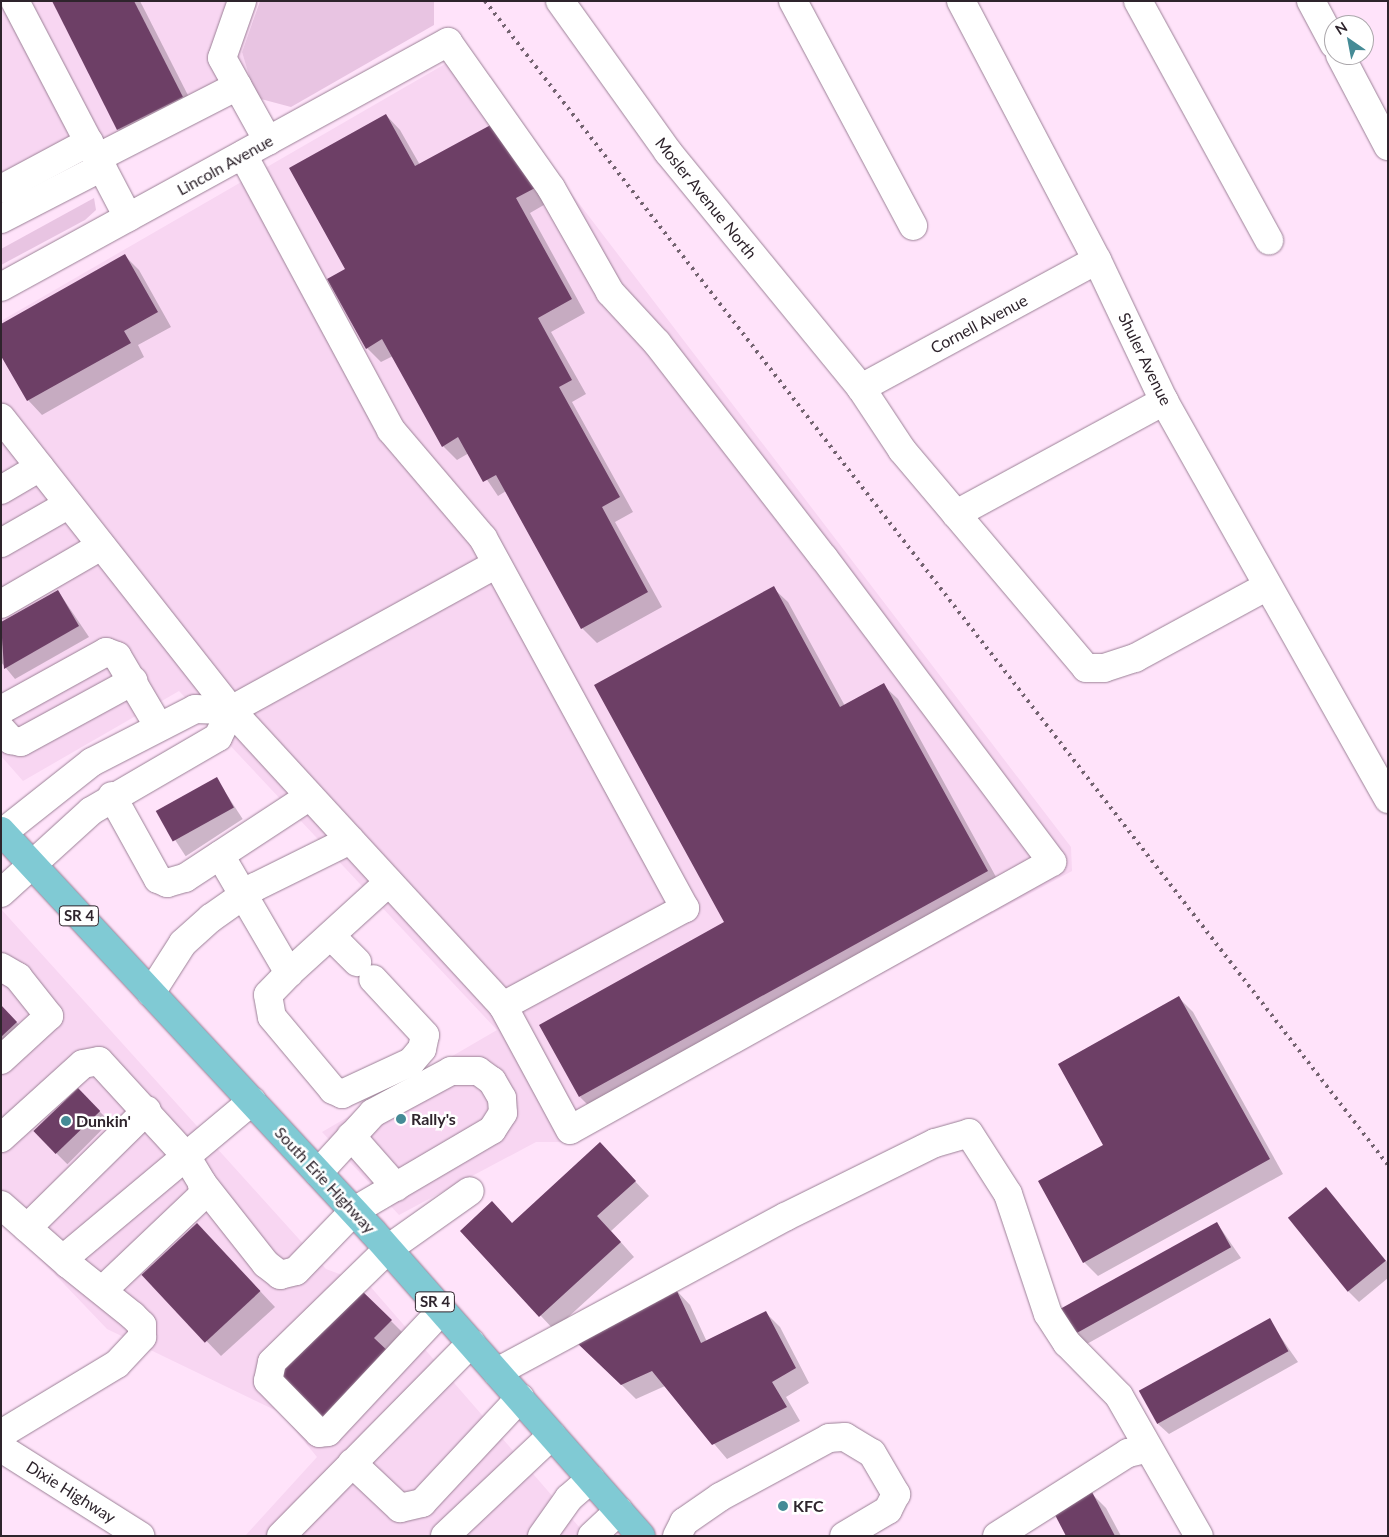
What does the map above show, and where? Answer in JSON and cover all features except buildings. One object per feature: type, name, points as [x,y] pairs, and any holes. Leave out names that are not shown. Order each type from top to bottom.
[{"type":"main road","name":"South Erie Highway","points":[[2,833],[388,1248],[641,1536]]},
{"type":"street","points":[[15,1],[128,218]]},
{"type":"street","points":[[242,1],[222,58],[268,140]]},
{"type":"street","name":"Mosler Avenue North","points":[[560,1],[668,152],[861,388],[902,450],[1086,668],[1104,668],[1135,658],[1266,587]]},
{"type":"street","points":[[793,1],[913,226]]},
{"type":"street","name":"Shuler Avenue","points":[[961,1],[1097,260],[1164,401],[1266,587],[1388,799]]},
{"type":"street","points":[[1138,1],[1269,240]]},
{"type":"street","points":[[1311,1],[1324,25]]},
{"type":"street","name":"Lincoln Avenue","points":[[1,287],[448,42],[551,188],[610,292],[657,343],[824,558],[1052,862],[570,1130],[503,1006]]},
{"type":"street","points":[[1348,65],[1379,107],[1388,146]]},
{"type":"street","points":[[1,189],[96,156],[238,86]]},
{"type":"street","points":[[1,418],[231,710],[503,1006],[685,908],[483,538],[391,430],[243,155]]},
{"type":"street","points":[[1,219],[96,156]]},
{"type":"street","name":"Cornell Avenue","points":[[861,388],[1097,260]]},
{"type":"street","points":[[956,514],[1164,401]]},
{"type":"street","points":[[1,490],[40,467]]},
{"type":"street","points":[[1,543],[69,504]]},
{"type":"street","points":[[1,604],[101,546]]},
{"type":"street","points":[[2,833],[70,776],[159,727],[195,709],[231,710],[497,564]]},
{"type":"street","points":[[1,710],[106,652],[117,656],[159,727]]},
{"type":"street","points":[[1,729],[11,740],[32,738],[133,681]]},
{"type":"street","points":[[1,893],[34,867],[112,796],[218,737],[231,710]]},
{"type":"street","points":[[112,796],[158,879],[167,883],[185,878],[310,796]]},
{"type":"street","points":[[151,993],[183,943],[244,894],[350,840]]},
{"type":"street","points":[[220,855],[289,973]]},
{"type":"street","points":[[331,936],[365,970],[424,1035],[422,1049],[411,1062],[351,1093],[333,1090],[267,1007],[268,995],[289,973],[389,882]]},
{"type":"street","points":[[1,966],[18,977],[49,1016],[1,1060]]},
{"type":"street","points":[[1,1044],[41,1007]]},
{"type":"street","points":[[1,1138],[83,1064],[99,1061],[147,1110],[186,1156],[202,1183],[266,1264],[280,1275],[296,1271],[354,1211],[492,1130],[502,1113],[502,1098],[492,1081],[478,1071],[451,1071],[374,1113],[318,1173]]},
{"type":"street","points":[[68,1264],[68,1255],[252,1101]]},
{"type":"street","points":[[27,1228],[147,1110]]},
{"type":"street","points":[[497,1372],[785,1217],[935,1143],[969,1134],[1008,1194],[1048,1314],[1067,1343],[1119,1396],[1145,1449],[1157,1458],[1199,1536]]},
{"type":"street","points":[[351,1136],[396,1186]]},
{"type":"street","points":[[103,1290],[203,1195],[202,1183]]},
{"type":"street","points":[[442,1310],[328,1432],[319,1433],[268,1381],[272,1362],[388,1248],[470,1191]]},
{"type":"street","points":[[1,1204],[68,1264],[103,1290],[142,1325],[142,1337],[117,1364],[1,1434]]},
{"type":"street","points":[[282,1536],[471,1343]]},
{"type":"street","points":[[352,1463],[400,1508],[422,1503],[520,1398]]},
{"type":"street","points":[[445,1536],[552,1435]]},
{"type":"street","points":[[677,1536],[684,1522],[720,1497],[829,1438],[845,1437],[872,1452],[896,1494],[888,1510],[844,1536]]},
{"type":"street","name":"Dixie Highway","points":[[1,1448],[140,1536]]},
{"type":"street","points":[[997,1536],[1128,1453],[1145,1449]]},
{"type":"street","points":[[542,1536],[569,1498],[591,1479]]},
{"type":"street","points":[[592,1536],[619,1511]]},
{"type":"shaded area","points":[[1,1],[259,1],[242,52],[252,86],[1,230]]},
{"type":"shaded area","points":[[260,1],[434,1],[434,25],[291,107],[261,99],[252,86],[242,52]]},
{"type":"shaded area","points":[[464,53],[1071,847],[1072,871],[569,1142],[536,1142],[399,1215],[322,1132],[497,1030],[179,691],[23,781],[1,756],[1,321]]},
{"type":"shaded area","points":[[94,198],[96,210],[85,220],[1,265],[1,249]]},
{"type":"shaded area","points":[[1,909],[326,1269],[369,1285],[587,1536],[245,1536],[317,1457],[281,1413],[107,1329],[1,1218]]},
{"type":"railway","points":[[485,1],[1388,1165]]},
{"type":"place","name":"Rally's","points":[[401,1119]]},
{"type":"place","name":"Dunkin'","points":[[66,1121]]},
{"type":"place","name":"KFC","points":[[783,1506]]}]
